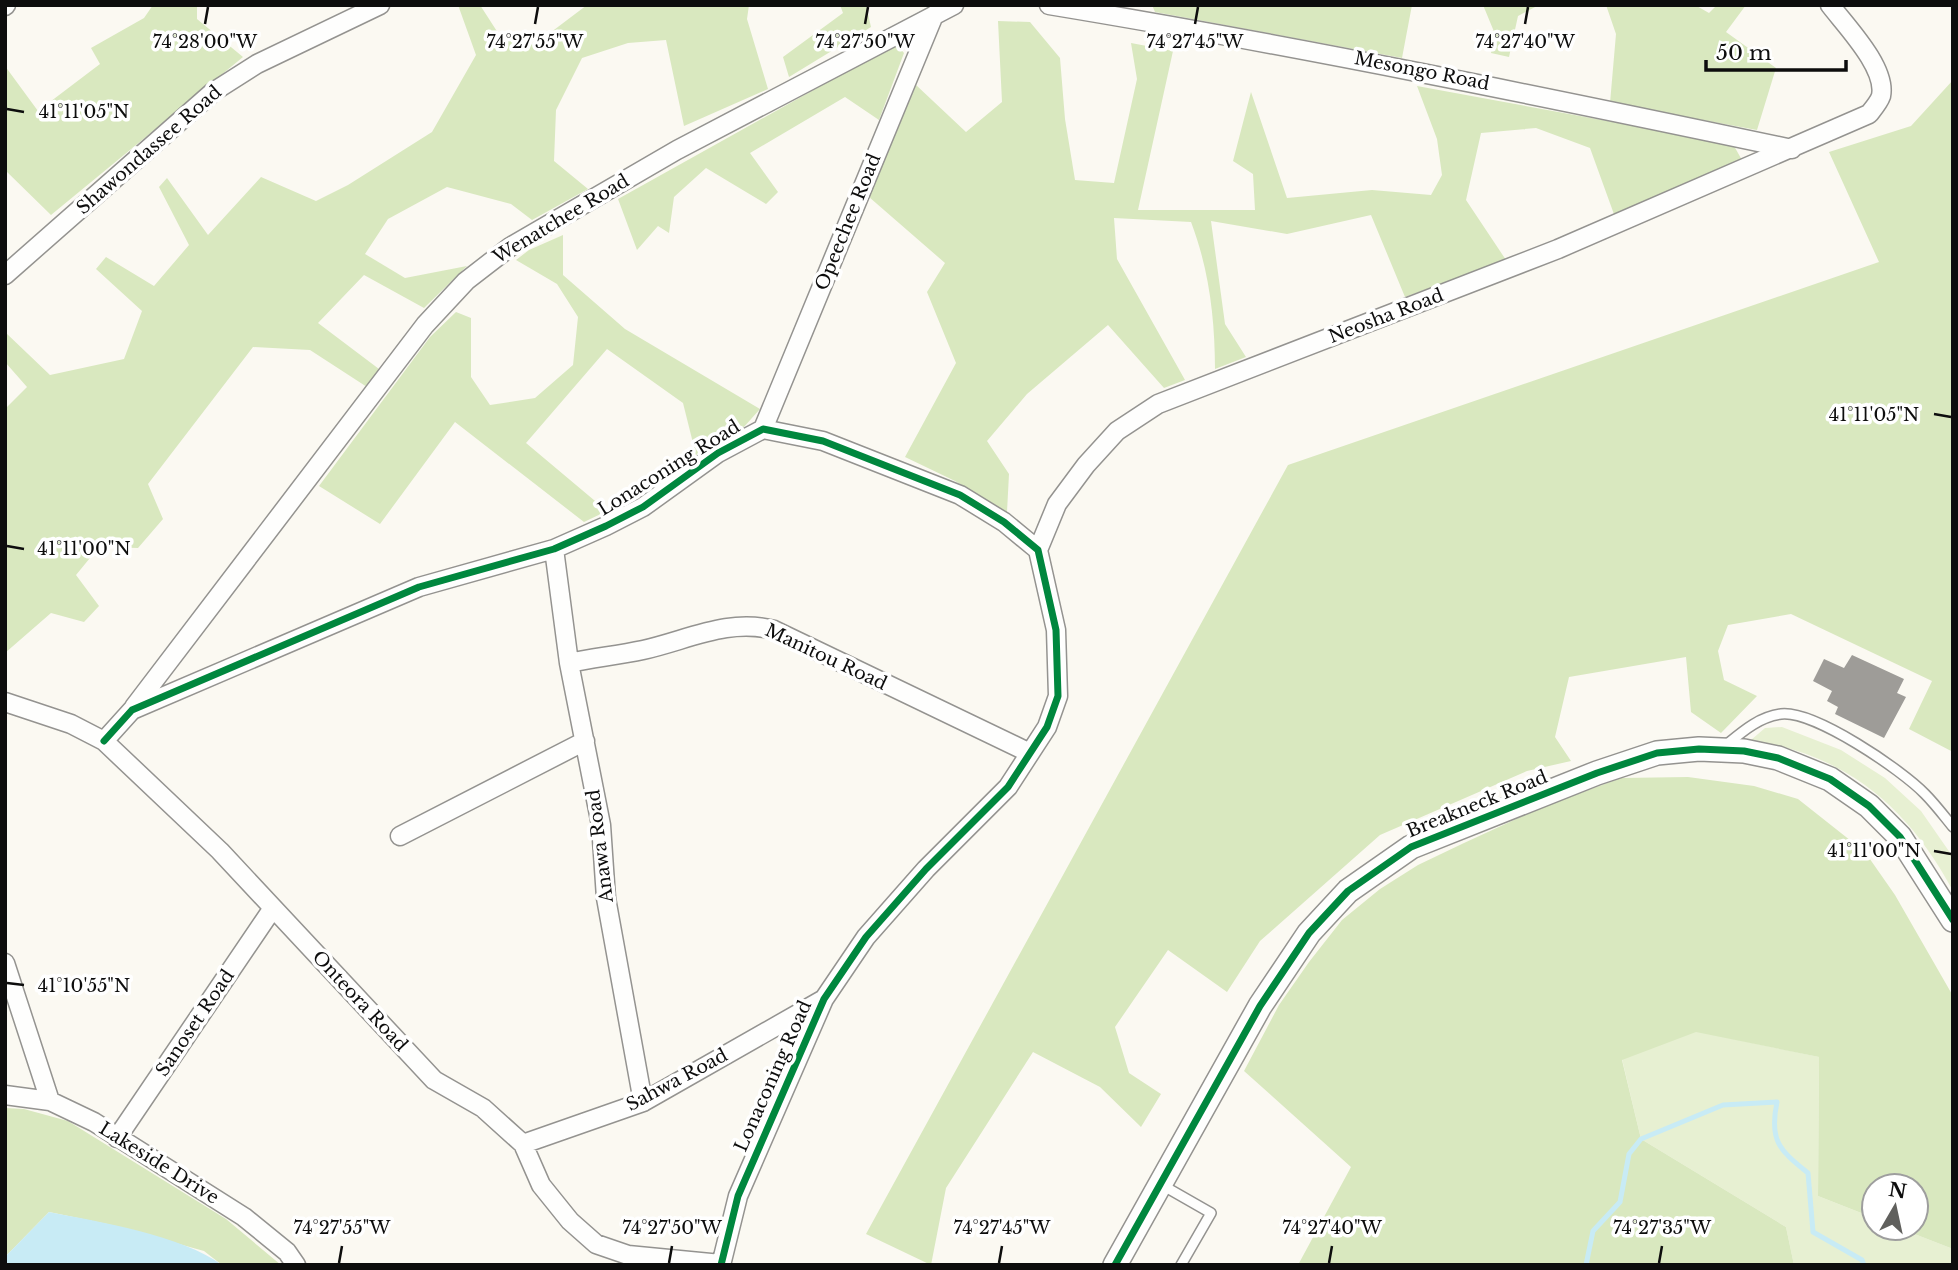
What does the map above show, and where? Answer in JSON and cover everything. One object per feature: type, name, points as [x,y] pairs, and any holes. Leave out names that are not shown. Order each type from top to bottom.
[{"type":"street","name":"Shawondassee Road","points":[[5,275],[213,92],[257,64],[380,5]]},
{"type":"street","name":"Wenatchee Road","points":[[132,710],[417,335],[466,281],[510,247],[677,150],[954,5]]},
{"type":"street","name":"Mesongo Road","points":[[1049,5],[1400,66],[1792,149]]},
{"type":"street","points":[[1792,149],[1869,114],[1881,97],[1881,81],[1867,53],[1830,5]]},
{"type":"street","name":"Opeechee Road","points":[[763,429],[934,15]]},
{"type":"street","name":"Neosha Road","points":[[1038,550],[1057,504],[1086,465],[1117,431],[1158,404],[1558,249],[1792,149]]},
{"type":"street","name":"Lonaconing Road","points":[[104,741],[132,710],[419,587],[554,549],[643,507],[718,453],[763,429],[823,441],[960,495],[1004,522],[1038,550],[1056,631],[1058,696],[1047,727],[1008,787],[926,869],[866,937],[824,999],[738,1196],[721,1264]]},
{"type":"street","name":"Anawa Road","points":[[554,549],[569,663],[601,825],[606,898],[643,1102]]},
{"type":"street","name":"Manitou Road","points":[[569,663],[645,649],[730,626],[752,624],[774,630],[1030,753]]},
{"type":"street","name":"Onteora Road","points":[[5,702],[71,724],[104,741],[220,851],[434,1080],[483,1108],[523,1144],[541,1185],[570,1222],[596,1244],[638,1256],[721,1264]]},
{"type":"street","points":[[400,836],[584,741]]},
{"type":"street","name":"Breakneck Road","points":[[1115,1265],[1260,1006],[1308,933],[1348,891],[1411,847],[1597,773],[1657,754],[1744,751],[1778,758],[1830,779],[1869,806],[1900,837],[1953,920]]},
{"type":"street","name":"Sanoset Road","points":[[117,1138],[273,908]]},
{"type":"street","points":[[5,963],[50,1101]]},
{"type":"street","name":"Sahwa Road","points":[[523,1144],[643,1102],[824,999]]},
{"type":"street","name":"Lakeside Drive","points":[[5,1095],[50,1101],[94,1122],[244,1217],[287,1252],[296,1265]]},
{"type":"lane","points":[[1719,750],[1755,722],[1783,713],[1811,718],[1846,737],[1923,792],[1953,827]]},
{"type":"lane","points":[[1161,1184],[1211,1213],[1181,1265]]},
{"type":"green space","points":[[153,5],[197,5],[197,19],[243,57],[51,215],[5,170],[5,66],[38,111],[100,64],[91,48],[144,18]]},
{"type":"green space","points":[[458,5],[480,5],[500,36],[534,45],[587,5],[749,5],[747,19],[768,89],[684,126],[666,40],[628,43],[582,58],[556,110],[554,161],[588,189],[532,220],[511,204],[447,187],[388,219],[365,254],[405,278],[467,266],[424,308],[364,275],[318,323],[379,369],[367,387],[310,350],[253,347],[148,484],[163,519],[138,548],[99,547],[76,575],[99,606],[84,622],[51,613],[5,653],[5,409],[27,387],[5,362],[5,332],[50,375],[124,359],[142,311],[96,269],[106,257],[154,286],[189,245],[159,187],[167,178],[208,235],[261,177],[316,201],[348,185],[432,132],[476,55]]},
{"type":"green space","points":[[840,5],[866,5],[871,27],[789,77],[783,57],[843,13]]},
{"type":"green space","points":[[1152,5],[1412,5],[1402,58],[1155,12]]},
{"type":"green space","points":[[1483,5],[1539,5],[1518,16],[1509,57],[1491,53],[1495,34]]},
{"type":"green space","points":[[1606,5],[1695,5],[1709,13],[1717,5],[1746,5],[1726,32],[1776,68],[1757,130],[1610,103],[1616,34]]},
{"type":"green space","points":[[998,21],[1030,22],[1060,58],[1065,119],[1075,180],[1114,183],[1137,79],[1131,43],[1173,51],[1138,210],[1255,210],[1253,174],[1233,161],[1251,92],[1287,198],[1372,190],[1431,195],[1442,175],[1437,139],[1417,86],[1733,144],[1743,162],[1615,217],[1590,148],[1536,128],[1481,133],[1466,200],[1506,260],[1405,297],[1371,215],[1287,234],[1211,221],[1225,324],[1246,357],[1215,369],[1210,294],[1191,222],[1114,218],[1117,259],[1185,380],[1164,388],[1108,325],[1027,394],[987,441],[1009,474],[1007,512],[955,481],[905,457],[956,363],[927,292],[945,263],[869,197],[916,85],[966,132],[1002,102]]},
{"type":"green space","points":[[896,44],[904,53],[879,120],[845,97],[750,153],[778,192],[766,204],[706,168],[674,197],[669,233],[658,226],[637,250],[618,199]]},
{"type":"green space","points":[[1953,80],[1953,752],[1909,729],[1932,681],[1791,614],[1728,625],[1718,651],[1724,680],[1757,696],[1721,733],[1691,712],[1686,657],[1569,677],[1555,737],[1571,761],[1527,771],[1380,835],[1260,941],[1227,992],[1168,950],[1115,1027],[1129,1073],[1161,1094],[1141,1127],[1100,1087],[1033,1052],[946,1188],[931,1265],[866,1234],[1288,465],[1879,262],[1829,152],[1911,126]]},
{"type":"green space","points":[[563,235],[563,275],[625,329],[760,409],[743,428],[696,455],[683,403],[607,349],[526,443],[607,511],[584,522],[455,422],[380,524],[319,486],[430,337],[456,312],[471,318],[471,377],[490,405],[535,398],[573,365],[578,317],[557,284],[516,260],[529,250]]},
{"type":"green space","points":[[1782,727],[1841,750],[1885,778],[1921,811],[1953,857],[1953,891],[1916,834],[1895,810],[1871,790],[1845,772],[1817,758],[1785,747],[1751,740],[1765,728]]},
{"type":"green space","points":[[1688,777],[1754,786],[1798,799],[1865,852],[1895,895],[1953,996],[1953,1249],[1930,1240],[1930,1172],[1860,1172],[1860,1212],[1818,1196],[1819,1057],[1696,1032],[1622,1060],[1641,1139],[1786,1227],[1794,1265],[1298,1265],[1351,1167],[1244,1071],[1279,1005],[1342,920],[1380,889],[1418,865],[1540,808],[1621,778]]},
{"type":"green space","points":[[1696,1031],[1819,1057],[1818,1196],[1860,1212],[1860,1242],[1930,1240],[1953,1249],[1953,1265],[1794,1265],[1786,1227],[1641,1139],[1622,1059]]},
{"type":"green space","points":[[5,1108],[24,1109],[68,1121],[226,1219],[281,1265],[222,1265],[204,1251],[107,1224],[49,1212],[5,1257]]},
{"type":"water","points":[[49,1212],[163,1238],[185,1245],[222,1265],[5,1265],[5,1257]]},
{"type":"building","points":[[1852,655],[1904,679],[1897,693],[1906,697],[1884,738],[1835,714],[1838,707],[1827,701],[1832,691],[1813,681],[1824,659],[1844,668]]},
{"type":"waterway","points":[[1586,1265],[1593,1231],[1620,1202],[1629,1154],[1641,1139],[1723,1105],[1777,1102],[1774,1126],[1779,1143],[1790,1158],[1808,1173],[1813,1232],[1862,1260],[1864,1265]]},
{"type":"cycle path","points":[[104,741],[132,710],[419,587],[554,549],[606,526],[643,507],[718,453],[763,429],[823,441],[960,495],[1004,522],[1038,550],[1056,630],[1058,696],[1047,727],[1008,787],[926,869],[866,937],[824,999],[738,1196],[721,1265]]},
{"type":"cycle path","points":[[1115,1265],[1260,1006],[1309,933],[1348,891],[1411,847],[1597,773],[1657,753],[1699,749],[1744,751],[1778,758],[1830,779],[1869,806],[1900,837],[1953,920]]}]
